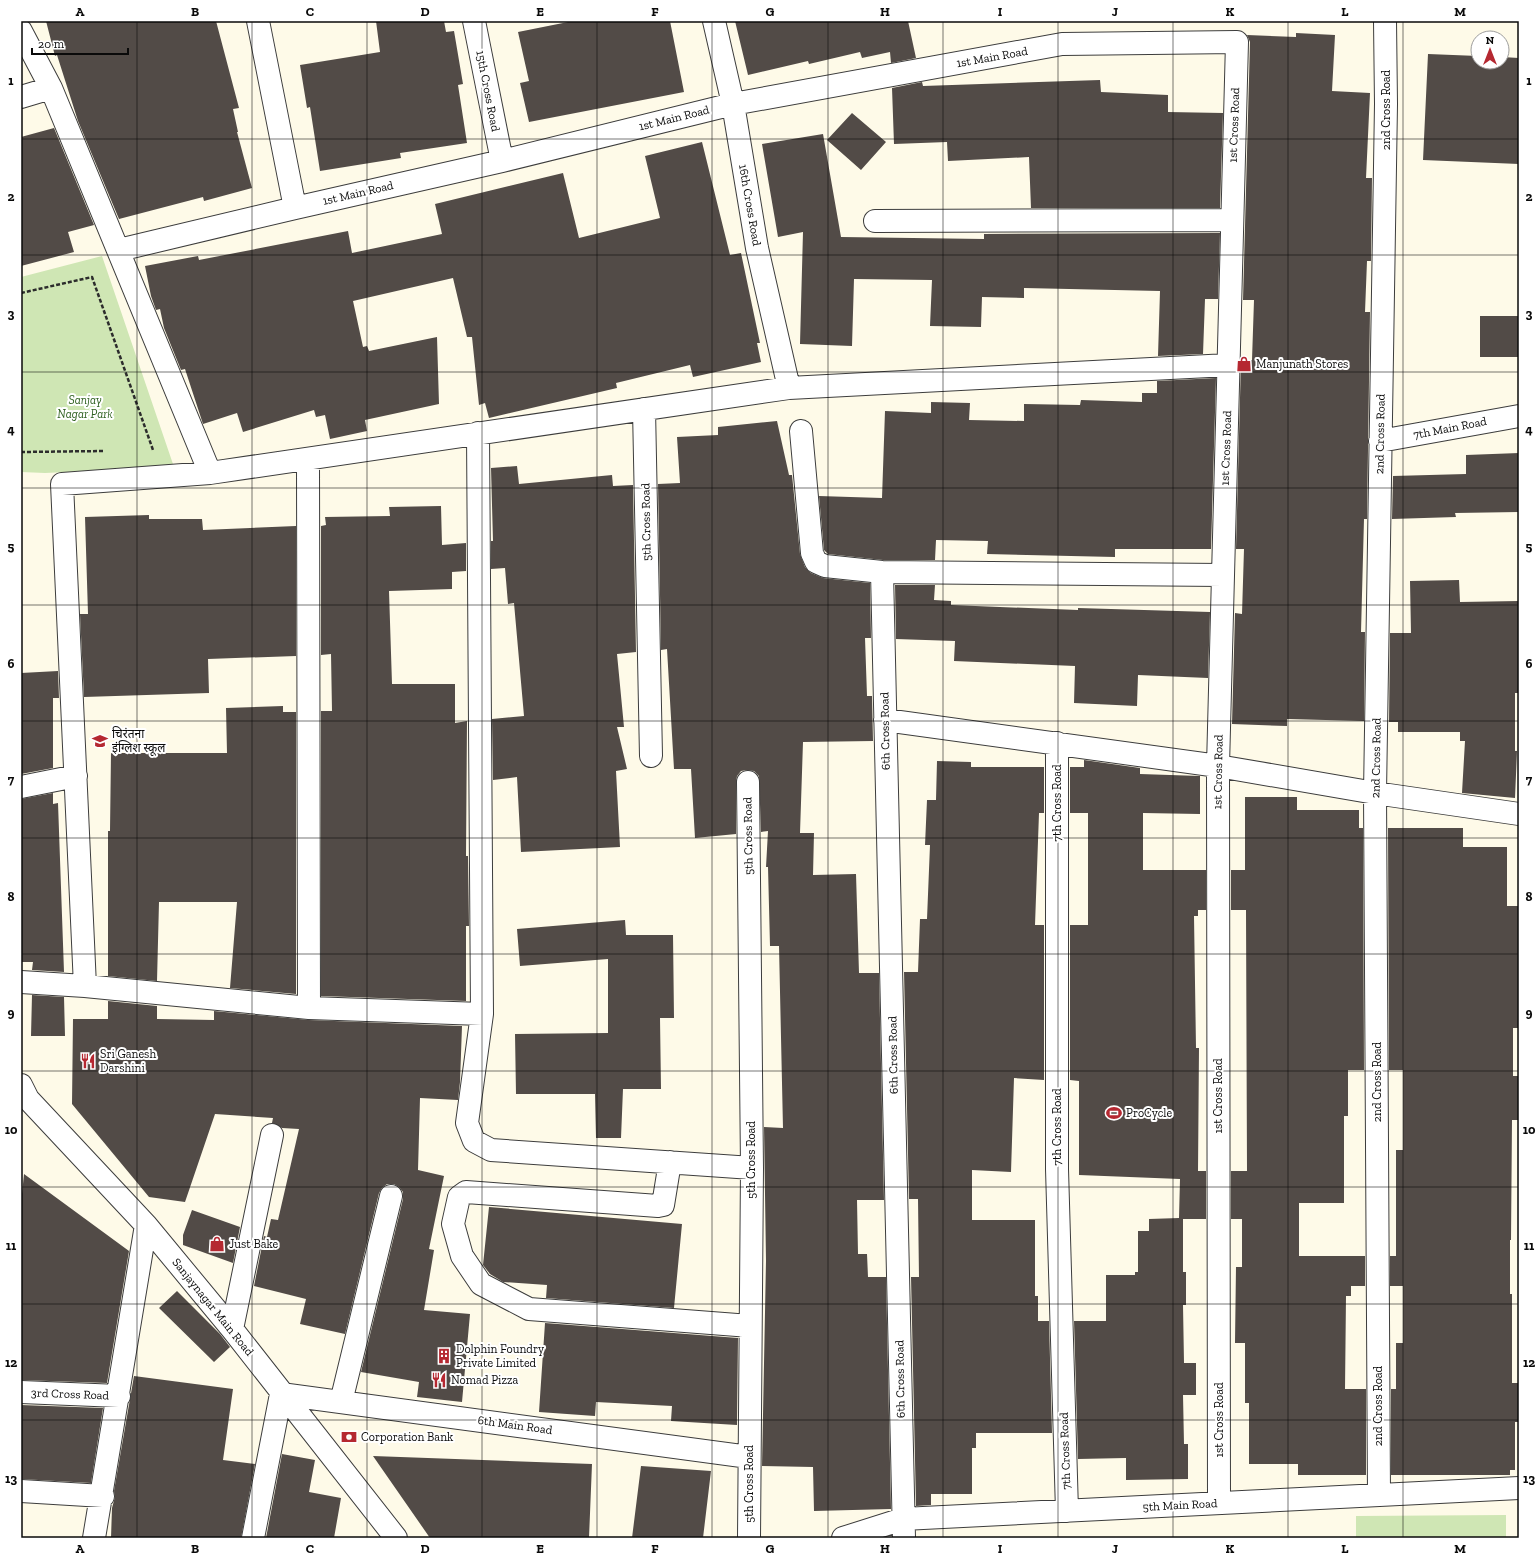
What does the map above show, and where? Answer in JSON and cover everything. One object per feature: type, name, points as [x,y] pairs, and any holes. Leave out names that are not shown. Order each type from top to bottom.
[{"type":"street","points":[[258,21],[295,208]]},
{"type":"street","name":"15th Cross Road","points":[[474,21],[502,161]]},
{"type":"street","name":"16th Cross Road","points":[[714,21],[733,104],[757,248],[789,388]]},
{"type":"street","name":"2nd Cross Road","points":[[1379,1495],[1376,793],[1386,104],[1385,21]]},
{"type":"street","points":[[21,31],[51,88],[210,473]]},
{"type":"street","name":"1st Main Road","points":[[119,250],[502,161],[733,104],[1062,44],[1237,42]]},
{"type":"street","name":"1st Cross Road","points":[[1219,1503],[1218,766],[1237,42]]},
{"type":"street","points":[[21,97],[51,88]]},
{"type":"street","points":[[875,221],[1232,220]]},
{"type":"street","points":[[85,986],[62,484],[210,473],[308,460],[789,388],[1228,365]]},
{"type":"street","name":"5th Cross Road","points":[[644,409],[651,756]]},
{"type":"street","name":"7th Main Road","points":[[1380,441],[1519,416]]},
{"type":"street","points":[[801,431],[812,553],[816,562],[825,566],[882,572],[1223,575]]},
{"type":"street","points":[[478,434],[482,1014],[467,1123],[474,1141],[491,1150],[752,1168]]},
{"type":"street","points":[[308,460],[309,1008]]},
{"type":"street","name":"6th Cross Road","points":[[882,572],[904,1528]]},
{"type":"street","points":[[885,720],[1218,766],[1376,793],[1519,814]]},
{"type":"street","name":"7th Cross Road","points":[[1057,743],[1057,1169],[1067,1511]]},
{"type":"street","points":[[21,787],[76,776]]},
{"type":"street","name":"5th Cross Road","points":[[748,782],[752,1168],[749,1538]]},
{"type":"street","points":[[21,982],[85,986],[309,1008],[482,1014]]},
{"type":"street","name":"Sanjaynagar Main Road","points":[[23,1094],[146,1225],[232,1329],[281,1394],[396,1538]]},
{"type":"street","points":[[232,1329],[272,1135]]},
{"type":"street","points":[[670,1162],[666,1199],[663,1205],[658,1206],[466,1192],[458,1197],[453,1224],[462,1256],[481,1284],[529,1309],[750,1326]]},
{"type":"street","points":[[341,1402],[391,1196]]},
{"type":"street","points":[[94,1538],[103,1496],[146,1225]]},
{"type":"street","name":"3rd Cross Road","points":[[21,1392],[119,1396]]},
{"type":"street","points":[[253,1538],[281,1394]]},
{"type":"street","name":"6th Main Road","points":[[281,1394],[749,1457]]},
{"type":"street","name":"5th Main Road","points":[[844,1538],[904,1528],[1067,1511],[1519,1488]]},
{"type":"street","points":[[21,1491],[103,1496]]},
{"type":"path","points":[[21,293],[92,277],[153,450],[146,450]]},
{"type":"path","points":[[21,452],[107,451]]},
{"type":"green space","name":"Sanjay Nagar Park","points":[[102,256],[174,467],[45,473],[21,472],[21,277]]},
{"type":"green space","points":[[1506,1515],[1506,1538],[1356,1538],[1356,1516]]},
{"type":"building","points":[[46,21],[216,21],[239,108],[233,109],[237,132],[252,188],[204,201],[203,197],[119,219],[78,121],[57,55],[55,56]]},
{"type":"building","points":[[376,21],[444,21],[446,32],[454,31],[463,84],[458,85],[467,143],[400,153],[401,158],[320,171],[310,107],[307,108],[300,65],[380,52]]},
{"type":"building","points":[[573,21],[670,21],[684,92],[529,122],[520,83],[529,81],[518,32]]},
{"type":"building","points":[[735,21],[908,21],[916,58],[891,63],[890,52],[862,58],[860,52],[809,64],[808,61],[748,75]]},
{"type":"building","points":[[1296,33],[1335,35],[1332,91],[1370,93],[1366,178],[1372,178],[1371,261],[1367,261],[1365,312],[1370,312],[1367,519],[1364,519],[1361,632],[1365,632],[1364,721],[1287,719],[1287,726],[1232,724],[1235,613],[1242,614],[1244,549],[1236,549],[1241,360],[1252,360],[1254,300],[1243,300],[1250,42],[1247,35],[1296,37]]},
{"type":"building","points":[[1428,54],[1470,56],[1470,70],[1510,70],[1510,57],[1519,58],[1519,164],[1423,160]]},
{"type":"building","points":[[1100,80],[1101,92],[1168,95],[1168,112],[1223,113],[1220,208],[1031,208],[1029,157],[948,161],[947,142],[894,144],[892,88],[922,82],[923,86]]},
{"type":"building","points":[[852,113],[886,142],[861,170],[827,140]]},
{"type":"building","points":[[54,128],[94,225],[68,232],[74,252],[21,266],[21,137]]},
{"type":"building","points":[[823,134],[841,237],[984,239],[984,234],[1220,233],[1218,299],[1205,299],[1203,354],[1158,356],[1160,291],[1024,288],[1024,298],[982,297],[981,327],[930,326],[932,280],[854,279],[852,346],[800,344],[803,232],[778,237],[762,144]]},
{"type":"building","points":[[702,142],[730,255],[741,253],[760,343],[757,343],[761,362],[693,377],[690,365],[616,383],[617,388],[489,418],[485,403],[479,405],[472,337],[467,337],[453,278],[353,301],[363,347],[367,346],[369,351],[437,337],[439,404],[365,420],[367,431],[330,439],[325,415],[316,417],[314,410],[243,432],[237,413],[203,424],[185,369],[181,370],[164,328],[160,309],[156,310],[151,296],[145,266],[198,256],[199,260],[348,231],[352,253],[442,234],[435,204],[563,173],[579,238],[660,218],[645,156]]},
{"type":"building","points":[[1480,316],[1519,316],[1519,357],[1480,357]]},
{"type":"building","points":[[1216,378],[1211,549],[1115,549],[1115,557],[987,554],[988,541],[936,540],[935,560],[883,560],[828,554],[824,550],[819,496],[882,498],[885,411],[931,413],[931,402],[970,403],[969,420],[1024,421],[1024,404],[1080,405],[1081,400],[1142,402],[1142,393],[1157,393],[1157,381]]},
{"type":"building","points":[[777,421],[789,475],[792,475],[800,554],[805,567],[811,573],[823,578],[870,583],[871,638],[865,638],[867,696],[872,696],[873,741],[803,742],[800,833],[814,833],[813,875],[856,874],[859,973],[879,973],[884,1200],[857,1200],[858,1254],[867,1254],[868,1277],[886,1277],[891,1509],[814,1511],[813,1467],[762,1466],[766,1261],[764,1127],[783,1128],[779,946],[770,946],[768,867],[766,867],[768,831],[761,832],[759,776],[754,771],[747,770],[741,771],[737,776],[736,834],[695,838],[691,769],[674,769],[667,649],[661,650],[658,484],[680,483],[677,437],[718,435],[718,427]]},
{"type":"building","points":[[1519,453],[1519,512],[1455,513],[1456,517],[1392,519],[1393,476],[1466,474],[1466,455]]},
{"type":"building","points":[[517,466],[519,484],[612,475],[613,486],[633,485],[636,652],[617,654],[624,727],[617,727],[627,769],[616,771],[620,847],[521,852],[517,777],[493,780],[492,719],[524,716],[514,603],[508,604],[505,568],[491,569],[491,541],[493,541],[491,468]]},
{"type":"building","points":[[441,506],[442,545],[466,543],[466,571],[452,572],[452,589],[389,591],[392,684],[455,684],[455,723],[467,721],[466,856],[468,856],[469,926],[466,926],[466,1001],[321,996],[321,711],[332,711],[331,654],[321,655],[321,526],[326,525],[325,517],[390,516],[389,507]]},
{"type":"building","points":[[149,515],[149,519],[202,519],[203,530],[296,526],[296,656],[208,659],[209,693],[84,697],[80,614],[88,614],[85,517]]},
{"type":"building","points":[[1459,580],[1460,602],[1519,601],[1519,693],[1515,693],[1515,751],[1517,751],[1515,798],[1462,793],[1465,741],[1460,741],[1460,732],[1398,732],[1398,722],[1389,722],[1390,633],[1411,633],[1410,581]]},
{"type":"building","points":[[895,585],[935,585],[934,600],[951,601],[951,605],[1078,610],[1078,608],[1210,612],[1208,678],[1138,675],[1137,706],[1074,703],[1075,666],[954,661],[955,641],[896,639]]},
{"type":"building","points":[[58,671],[59,698],[53,698],[53,768],[21,774],[21,673]]},
{"type":"building","points":[[283,706],[283,712],[296,712],[296,994],[230,988],[237,902],[159,902],[157,981],[108,976],[108,831],[110,831],[111,753],[227,753],[226,708]]},
{"type":"building","points":[[1084,760],[1140,768],[1140,774],[1200,776],[1200,814],[1143,813],[1143,870],[1206,870],[1206,910],[1198,910],[1198,916],[1194,916],[1196,1048],[1199,1048],[1198,1171],[1206,1171],[1206,1219],[1183,1219],[1183,1272],[1186,1272],[1186,1305],[1183,1305],[1184,1363],[1196,1363],[1196,1395],[1183,1395],[1184,1444],[1188,1444],[1188,1479],[1126,1480],[1126,1458],[1078,1459],[1074,1321],[1106,1321],[1106,1275],[1135,1275],[1135,1272],[1138,1272],[1138,1231],[1149,1231],[1149,1219],[1179,1218],[1180,1179],[1079,1175],[1079,1081],[1070,1080],[1070,925],[1088,925],[1088,813],[1070,813],[1070,767],[1084,767]]},
{"type":"building","points":[[937,761],[971,762],[971,767],[1044,767],[1044,813],[1039,813],[1035,925],[1044,925],[1044,1080],[1014,1078],[1011,1172],[972,1170],[972,1220],[1035,1220],[1035,1296],[1038,1296],[1038,1321],[1049,1321],[1052,1433],[976,1433],[976,1448],[972,1448],[972,1494],[931,1494],[931,1505],[916,1506],[911,1277],[919,1277],[918,1199],[909,1199],[904,972],[918,972],[920,919],[927,919],[930,845],[925,845],[927,800],[936,800]]},
{"type":"building","points":[[53,793],[53,804],[58,803],[64,972],[32,970],[33,962],[21,962],[21,799]]},
{"type":"building","points":[[1245,797],[1297,797],[1297,810],[1359,810],[1359,828],[1363,828],[1364,1070],[1348,1070],[1348,1116],[1344,1116],[1344,1203],[1299,1203],[1299,1256],[1365,1256],[1365,1286],[1351,1286],[1351,1296],[1346,1296],[1345,1389],[1366,1389],[1366,1475],[1298,1475],[1298,1464],[1249,1464],[1249,1403],[1245,1403],[1245,1343],[1235,1343],[1236,1267],[1242,1267],[1242,1219],[1231,1219],[1231,1171],[1247,1171],[1246,910],[1231,910],[1231,870],[1245,870]]},
{"type":"building","points":[[1388,828],[1463,828],[1463,847],[1507,847],[1507,906],[1519,906],[1519,1028],[1513,1028],[1513,1076],[1518,1076],[1518,1120],[1512,1120],[1510,1294],[1512,1294],[1512,1383],[1519,1383],[1519,1422],[1515,1422],[1515,1470],[1510,1470],[1510,1475],[1391,1475],[1391,1389],[1396,1389],[1396,1343],[1403,1343],[1403,1286],[1390,1286],[1390,1256],[1396,1256],[1396,1150],[1403,1150],[1403,1070],[1389,1070]]},
{"type":"building","points":[[625,920],[626,935],[673,935],[674,1018],[660,1018],[661,1089],[623,1089],[621,1138],[596,1138],[595,1094],[516,1094],[515,1034],[608,1033],[608,959],[520,966],[517,929]]},
{"type":"building","points":[[32,995],[64,997],[65,1036],[31,1036]]},
{"type":"building","points":[[108,1001],[157,1006],[157,1019],[214,1020],[214,1011],[309,1020],[462,1026],[458,1100],[420,1098],[418,1170],[444,1176],[429,1249],[434,1250],[424,1310],[470,1314],[462,1402],[417,1397],[419,1382],[361,1372],[403,1199],[403,1192],[399,1187],[394,1184],[387,1184],[379,1193],[345,1334],[300,1324],[306,1299],[254,1286],[264,1236],[267,1237],[271,1219],[278,1220],[299,1129],[282,1128],[272,1123],[273,1118],[215,1114],[185,1202],[149,1197],[72,1104],[73,1019],[108,1019]]},
{"type":"building","points":[[24,1174],[129,1251],[107,1383],[21,1380],[21,1204]]},
{"type":"building","points":[[489,1207],[682,1224],[674,1308],[546,1298],[547,1285],[503,1282],[490,1274],[483,1265]]},
{"type":"building","points":[[192,1210],[240,1227],[233,1263],[183,1245],[183,1235]]},
{"type":"building","points":[[177,1291],[220,1334],[230,1347],[214,1362],[159,1308]]},
{"type":"building","points":[[545,1323],[738,1338],[737,1425],[671,1421],[672,1406],[596,1402],[595,1416],[539,1412]]},
{"type":"building","points":[[134,1376],[233,1389],[223,1460],[255,1464],[241,1538],[111,1538],[112,1508],[115,1497],[114,1491]]},
{"type":"building","points":[[21,1405],[103,1408],[91,1483],[21,1479]]},
{"type":"building","points":[[282,1454],[315,1460],[309,1492],[341,1498],[334,1538],[266,1538]]},
{"type":"building","points":[[373,1456],[592,1464],[589,1538],[430,1538]]},
{"type":"building","points":[[641,1466],[711,1471],[703,1538],[632,1538]]},
{"type":"place","name":"Manjunath Stores","points":[[1244,364]]},
{"type":"place","name":"चिरंतना इंग्लिश स्कूल","points":[[100,741]]},
{"type":"place","name":"Sri Ganesh Darshini","points":[[88,1061]]},
{"type":"place","name":"ProCycle","points":[[1114,1113]]},
{"type":"place","name":"Just Bake","points":[[217,1244]]},
{"type":"place","name":"Dolphin Foundry Private Limited","points":[[444,1356]]},
{"type":"place","name":"Nomad Pizza","points":[[439,1380]]},
{"type":"place","name":"Corporation Bank","points":[[349,1437]]}]
